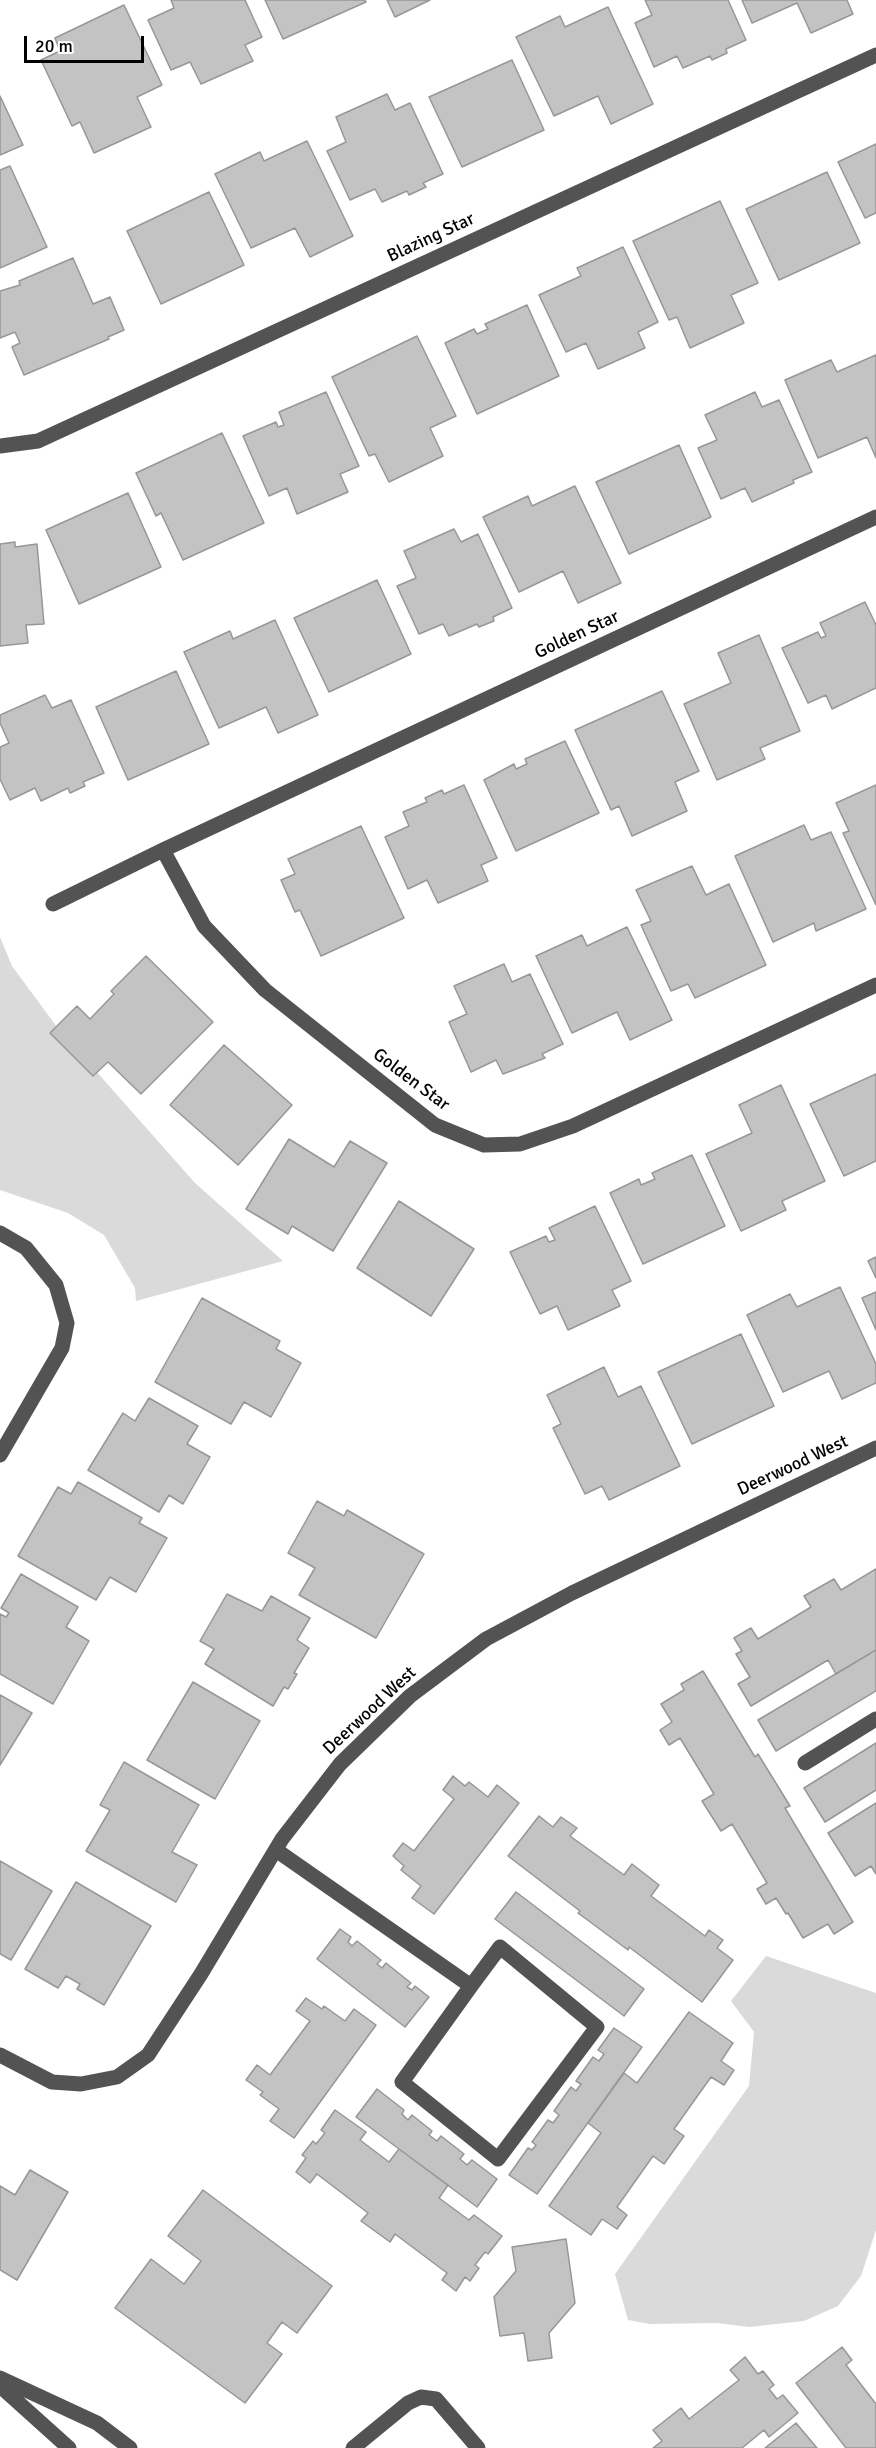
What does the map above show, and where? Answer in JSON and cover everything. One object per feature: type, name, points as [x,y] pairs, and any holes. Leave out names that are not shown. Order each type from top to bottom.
[{"type":"street","name":"Blazing Star","points":[[0,446],[38,441],[876,55]]},
{"type":"street","name":"Golden Star","points":[[53,904],[163,850],[876,517]]},
{"type":"street","name":"Golden Star","points":[[163,850],[204,926],[265,990],[435,1125],[484,1145],[520,1144],[573,1126],[876,985]]},
{"type":"street","points":[[0,1233],[26,1248],[56,1285],[67,1323],[62,1348],[0,1455]]},
{"type":"street","name":"Deerwood West","points":[[0,2055],[52,2082],[81,2084],[117,2077],[148,2055],[201,1974],[276,1850],[340,1764],[410,1696],[486,1639],[572,1593],[876,1448]]},
{"type":"street","points":[[805,1763],[876,1719]]},
{"type":"street","points":[[276,1850],[471,1986]]},
{"type":"street","points":[[500,1947],[597,2027],[498,2159],[402,2082],[471,1986],[500,1947]]},
{"type":"street","points":[[0,2378],[97,2423],[130,2448]]},
{"type":"street","points":[[0,2386],[69,2448]]},
{"type":"street","points":[[353,2448],[408,2403],[420,2397],[436,2399],[478,2448]]},
{"type":"shaded area","points":[[0,937],[12,966],[57,1027],[195,1183],[283,1261],[136,1301],[135,1288],[104,1235],[68,1213],[0,1190]]},
{"type":"shaded area","points":[[766,1956],[876,1993],[876,2230],[861,2276],[838,2306],[804,2321],[749,2327],[717,2323],[650,2324],[628,2320],[615,2274],[749,2086],[754,2032],[731,2001]]},
{"type":"building","points":[[171,0],[245,0],[262,37],[245,45],[253,61],[201,84],[190,62],[171,70],[148,20],[174,8]]},
{"type":"building","points":[[265,0],[365,0],[366,2],[283,39]]},
{"type":"building","points":[[387,0],[430,0],[395,17]]},
{"type":"building","points":[[645,0],[728,0],[746,40],[726,49],[727,53],[712,60],[710,56],[683,68],[677,56],[654,67],[635,23],[652,15]]},
{"type":"building","points":[[742,0],[847,0],[853,14],[811,33],[797,3],[752,23]]},
{"type":"building","points":[[124,5],[162,85],[137,97],[151,127],[94,153],[80,122],[72,126],[41,60],[60,51],[55,38]]},
{"type":"building","points":[[608,7],[653,104],[611,124],[598,96],[554,116],[516,37],[560,16],[565,27]]},
{"type":"building","points":[[512,60],[544,130],[462,167],[429,97]]},
{"type":"building","points":[[387,94],[395,110],[410,103],[443,174],[423,183],[426,187],[409,195],[407,191],[382,202],[375,189],[350,200],[327,151],[346,142],[336,117]]},
{"type":"building","points":[[0,96],[23,145],[0,155]]},
{"type":"building","points":[[307,141],[353,236],[310,257],[295,228],[251,248],[215,174],[260,152],[264,161]]},
{"type":"building","points":[[876,144],[876,213],[865,218],[838,162]]},
{"type":"building","points":[[10,166],[47,247],[0,268],[0,170]]},
{"type":"building","points":[[827,172],[860,243],[779,280],[746,209]]},
{"type":"building","points":[[209,192],[244,265],[161,304],[127,231]]},
{"type":"building","points":[[720,201],[758,283],[731,295],[744,323],[690,348],[677,317],[669,320],[633,241]]},
{"type":"building","points":[[623,247],[658,322],[638,332],[645,348],[598,369],[586,343],[566,352],[539,295],[581,276],[577,268]]},
{"type":"building","points":[[73,258],[93,304],[110,297],[124,330],[108,337],[109,339],[24,375],[12,347],[20,343],[15,332],[0,338],[0,291],[20,285],[19,281]]},
{"type":"building","points":[[527,305],[559,376],[477,414],[445,343],[474,329],[477,334],[488,329],[485,324]]},
{"type":"building","points":[[417,336],[456,416],[430,428],[443,456],[389,482],[375,454],[369,456],[332,377]]},
{"type":"building","points":[[876,355],[876,458],[867,437],[818,458],[785,380],[831,360],[837,372]]},
{"type":"building","points":[[326,392],[359,466],[340,474],[348,492],[297,514],[287,488],[269,496],[243,436],[276,422],[278,427],[284,425],[279,412]]},
{"type":"building","points":[[755,392],[762,407],[779,400],[812,472],[752,502],[745,488],[721,499],[698,448],[717,440],[705,415]]},
{"type":"building","points":[[222,433],[264,523],[183,560],[161,513],[156,516],[136,473]]},
{"type":"building","points":[[679,445],[711,517],[629,554],[596,482]]},
{"type":"building","points":[[575,486],[621,583],[578,603],[563,571],[519,592],[483,517],[528,496],[532,506]]},
{"type":"building","points":[[128,493],[161,567],[79,604],[46,530]]},
{"type":"building","points":[[454,529],[461,542],[478,534],[512,608],[493,617],[494,621],[479,627],[477,624],[449,636],[443,624],[419,634],[397,586],[416,578],[404,551]]},
{"type":"building","points":[[15,542],[15,547],[37,544],[44,624],[26,625],[28,643],[0,646],[0,544]]},
{"type":"building","points":[[377,580],[411,654],[329,692],[294,618]]},
{"type":"building","points":[[865,602],[876,625],[876,688],[832,709],[826,695],[808,703],[782,648],[818,632],[821,638],[826,636],[820,623]]},
{"type":"building","points":[[275,620],[318,715],[278,733],[266,707],[219,728],[184,652],[230,631],[233,639]]},
{"type":"building","points":[[759,635],[800,731],[760,748],[765,759],[717,780],[684,704],[731,683],[718,653]]},
{"type":"building","points":[[176,671],[209,744],[128,780],[96,707]]},
{"type":"building","points":[[662,691],[699,771],[675,782],[687,811],[632,836],[619,806],[611,810],[575,730]]},
{"type":"building","points":[[45,695],[52,708],[71,700],[104,773],[83,782],[85,786],[70,793],[68,788],[41,801],[35,788],[10,800],[0,779],[0,747],[9,743],[0,723],[0,715]]},
{"type":"building","points":[[565,741],[599,813],[516,851],[484,780],[514,764],[516,769],[527,764],[525,759]]},
{"type":"building","points":[[464,785],[497,858],[481,865],[488,881],[438,903],[427,880],[408,889],[385,837],[409,826],[403,812],[427,802],[425,798],[442,790],[444,794]]},
{"type":"building","points":[[876,785],[876,905],[843,833],[849,831],[836,803]]},
{"type":"building","points":[[804,825],[811,840],[831,832],[866,909],[816,931],[814,923],[773,942],[735,856]]},
{"type":"building","points":[[361,826],[404,918],[321,956],[300,910],[295,912],[281,880],[295,874],[288,859]]},
{"type":"building","points":[[692,866],[706,895],[729,884],[766,965],[695,998],[688,984],[671,991],[641,925],[651,921],[636,890]]},
{"type":"building","points":[[627,927],[672,1020],[630,1040],[617,1012],[572,1033],[536,956],[582,935],[587,946]]},
{"type":"building","points":[[146,956],[213,1022],[141,1094],[108,1062],[93,1076],[50,1033],[77,1006],[90,1019],[114,994],[111,991]]},
{"type":"building","points":[[504,964],[512,982],[530,974],[563,1044],[542,1054],[545,1058],[503,1074],[496,1060],[471,1072],[449,1022],[467,1014],[454,986]]},
{"type":"building","points":[[224,1045],[292,1105],[238,1165],[170,1105]]},
{"type":"building","points":[[876,1074],[876,1161],[844,1176],[810,1104]]},
{"type":"building","points":[[781,1085],[825,1181],[782,1201],[786,1210],[741,1231],[706,1154],[752,1133],[739,1105]]},
{"type":"building","points":[[289,1139],[334,1167],[350,1141],[387,1163],[333,1251],[292,1226],[288,1234],[246,1209]]},
{"type":"building","points":[[692,1155],[725,1226],[643,1264],[610,1193],[639,1179],[641,1185],[655,1179],[652,1173]]},
{"type":"building","points":[[399,1201],[474,1249],[431,1316],[357,1268]]},
{"type":"building","points":[[595,1206],[631,1281],[612,1290],[620,1306],[568,1330],[557,1306],[540,1314],[510,1252],[546,1236],[549,1242],[555,1240],[549,1228]]},
{"type":"building","points":[[876,1257],[876,1278],[868,1261]]},
{"type":"building","points":[[840,1287],[876,1364],[876,1383],[842,1399],[829,1371],[783,1392],[747,1315],[790,1294],[797,1307]]},
{"type":"building","points":[[876,1292],[876,1330],[862,1298]]},
{"type":"building","points":[[202,1298],[280,1341],[276,1349],[301,1363],[271,1417],[244,1402],[231,1424],[155,1382]]},
{"type":"building","points":[[741,1334],[774,1406],[692,1444],[658,1372]]},
{"type":"building","points":[[604,1367],[618,1397],[641,1386],[680,1466],[609,1500],[602,1486],[585,1494],[553,1428],[561,1424],[547,1395]]},
{"type":"building","points":[[149,1398],[198,1426],[187,1444],[210,1457],[183,1504],[169,1495],[159,1512],[88,1470],[123,1413],[135,1421]]},
{"type":"building","points":[[78,1482],[142,1518],[139,1523],[167,1538],[136,1592],[110,1577],[96,1600],[18,1556],[58,1487],[71,1494]]},
{"type":"building","points":[[317,1501],[344,1516],[347,1510],[424,1554],[376,1638],[299,1595],[315,1568],[288,1553]]},
{"type":"building","points":[[876,1569],[876,1650],[836,1674],[828,1660],[751,1706],[738,1684],[750,1677],[736,1654],[742,1651],[734,1638],[751,1628],[758,1639],[811,1607],[804,1596],[834,1579],[841,1590]]},
{"type":"building","points":[[21,1574],[78,1607],[66,1627],[89,1641],[53,1704],[0,1674],[0,1614],[6,1617],[9,1613],[1,1608]]},
{"type":"building","points":[[227,1594],[262,1611],[271,1596],[310,1618],[297,1640],[309,1648],[294,1673],[297,1674],[288,1689],[284,1687],[273,1706],[205,1664],[214,1649],[200,1641]]},
{"type":"building","points":[[876,1650],[876,1691],[776,1751],[758,1720]]},
{"type":"building","points":[[703,1671],[755,1757],[758,1754],[790,1806],[785,1808],[853,1922],[834,1934],[828,1924],[803,1938],[776,1898],[766,1904],[757,1889],[767,1883],[732,1824],[721,1831],[702,1801],[714,1794],[680,1738],[669,1745],[660,1730],[672,1722],[661,1704],[684,1690],[681,1684]]},
{"type":"building","points":[[193,1682],[260,1721],[215,1799],[147,1760]]},
{"type":"building","points":[[0,1695],[32,1713],[0,1765]]},
{"type":"building","points":[[876,1743],[876,1790],[825,1822],[804,1788]]},
{"type":"building","points":[[124,1762],[199,1805],[172,1852],[197,1865],[176,1902],[86,1851],[110,1810],[100,1805]]},
{"type":"building","points":[[453,1776],[465,1786],[469,1782],[488,1797],[497,1785],[519,1803],[434,1914],[412,1898],[421,1886],[401,1870],[404,1866],[393,1856],[403,1843],[414,1851],[454,1799],[443,1790]]},
{"type":"building","points":[[876,1803],[876,1874],[871,1866],[855,1876],[828,1833]]},
{"type":"building","points":[[539,1816],[553,1827],[561,1817],[577,1828],[570,1836],[624,1875],[632,1864],[659,1885],[651,1896],[705,1936],[709,1930],[723,1940],[717,1948],[733,1960],[702,2002],[629,1947],[628,1950],[578,1913],[580,1911],[508,1856]]},
{"type":"building","points":[[0,1861],[52,1891],[11,1960],[0,1954]]},
{"type":"building","points":[[76,1882],[151,1926],[104,2005],[77,1989],[80,1984],[66,1976],[58,1988],[25,1969]]},
{"type":"building","points":[[516,1892],[644,1989],[624,2016],[495,1919]]},
{"type":"building","points":[[340,1929],[351,1937],[348,1942],[352,1946],[357,1941],[381,1960],[377,1964],[382,1968],[386,1963],[411,1983],[407,1987],[412,1990],[415,1986],[429,1997],[405,2027],[317,1959]]},
{"type":"building","points":[[306,1998],[322,2009],[324,2006],[345,2021],[354,2009],[376,2025],[294,2138],[270,2121],[279,2109],[260,2095],[263,2092],[246,2080],[257,2065],[270,2075],[310,2021],[296,2011]]},
{"type":"building","points":[[689,2012],[733,2043],[721,2061],[734,2070],[724,2085],[711,2077],[674,2129],[684,2136],[664,2164],[653,2156],[617,2207],[627,2215],[617,2229],[602,2219],[591,2235],[549,2206],[601,2133],[588,2123],[624,2073],[637,2083]]},
{"type":"building","points":[[614,2028],[642,2047],[537,2194],[509,2175],[528,2148],[532,2150],[536,2145],[532,2142],[548,2120],[553,2123],[559,2115],[554,2111],[571,2087],[576,2091],[581,2084],[576,2081],[593,2057],[599,2061],[604,2054],[598,2050]]},
{"type":"building","points":[[377,2089],[404,2110],[402,2114],[408,2120],[412,2115],[432,2131],[429,2135],[437,2141],[441,2136],[464,2154],[460,2159],[467,2165],[472,2160],[497,2179],[477,2207],[356,2117]]},
{"type":"building","points":[[335,2110],[366,2132],[360,2140],[389,2162],[399,2149],[448,2185],[439,2198],[469,2220],[474,2215],[502,2236],[488,2254],[485,2252],[475,2265],[479,2268],[470,2281],[465,2277],[456,2291],[442,2280],[447,2273],[395,2234],[390,2242],[361,2221],[368,2213],[317,2174],[310,2183],[296,2172],[306,2158],[302,2155],[313,2141],[316,2144],[325,2133],[321,2130]]},
{"type":"building","points":[[30,2170],[68,2192],[17,2280],[0,2270],[0,2186],[15,2195]]},
{"type":"building","points":[[203,2190],[332,2286],[297,2333],[282,2322],[267,2343],[282,2354],[245,2403],[115,2308],[151,2259],[184,2284],[201,2261],[168,2236]]},
{"type":"building","points":[[566,2239],[575,2303],[549,2333],[552,2358],[528,2361],[524,2333],[500,2336],[494,2297],[516,2271],[512,2247]]},
{"type":"building","points":[[842,2347],[852,2360],[846,2365],[876,2404],[876,2448],[846,2448],[796,2383]]},
{"type":"building","points":[[745,2357],[758,2374],[763,2371],[774,2385],[769,2389],[777,2399],[783,2395],[798,2413],[769,2437],[764,2430],[742,2448],[653,2448],[662,2441],[653,2430],[681,2408],[689,2419],[739,2380],[730,2370]]},
{"type":"building","points":[[796,2423],[817,2448],[765,2448]]}]
